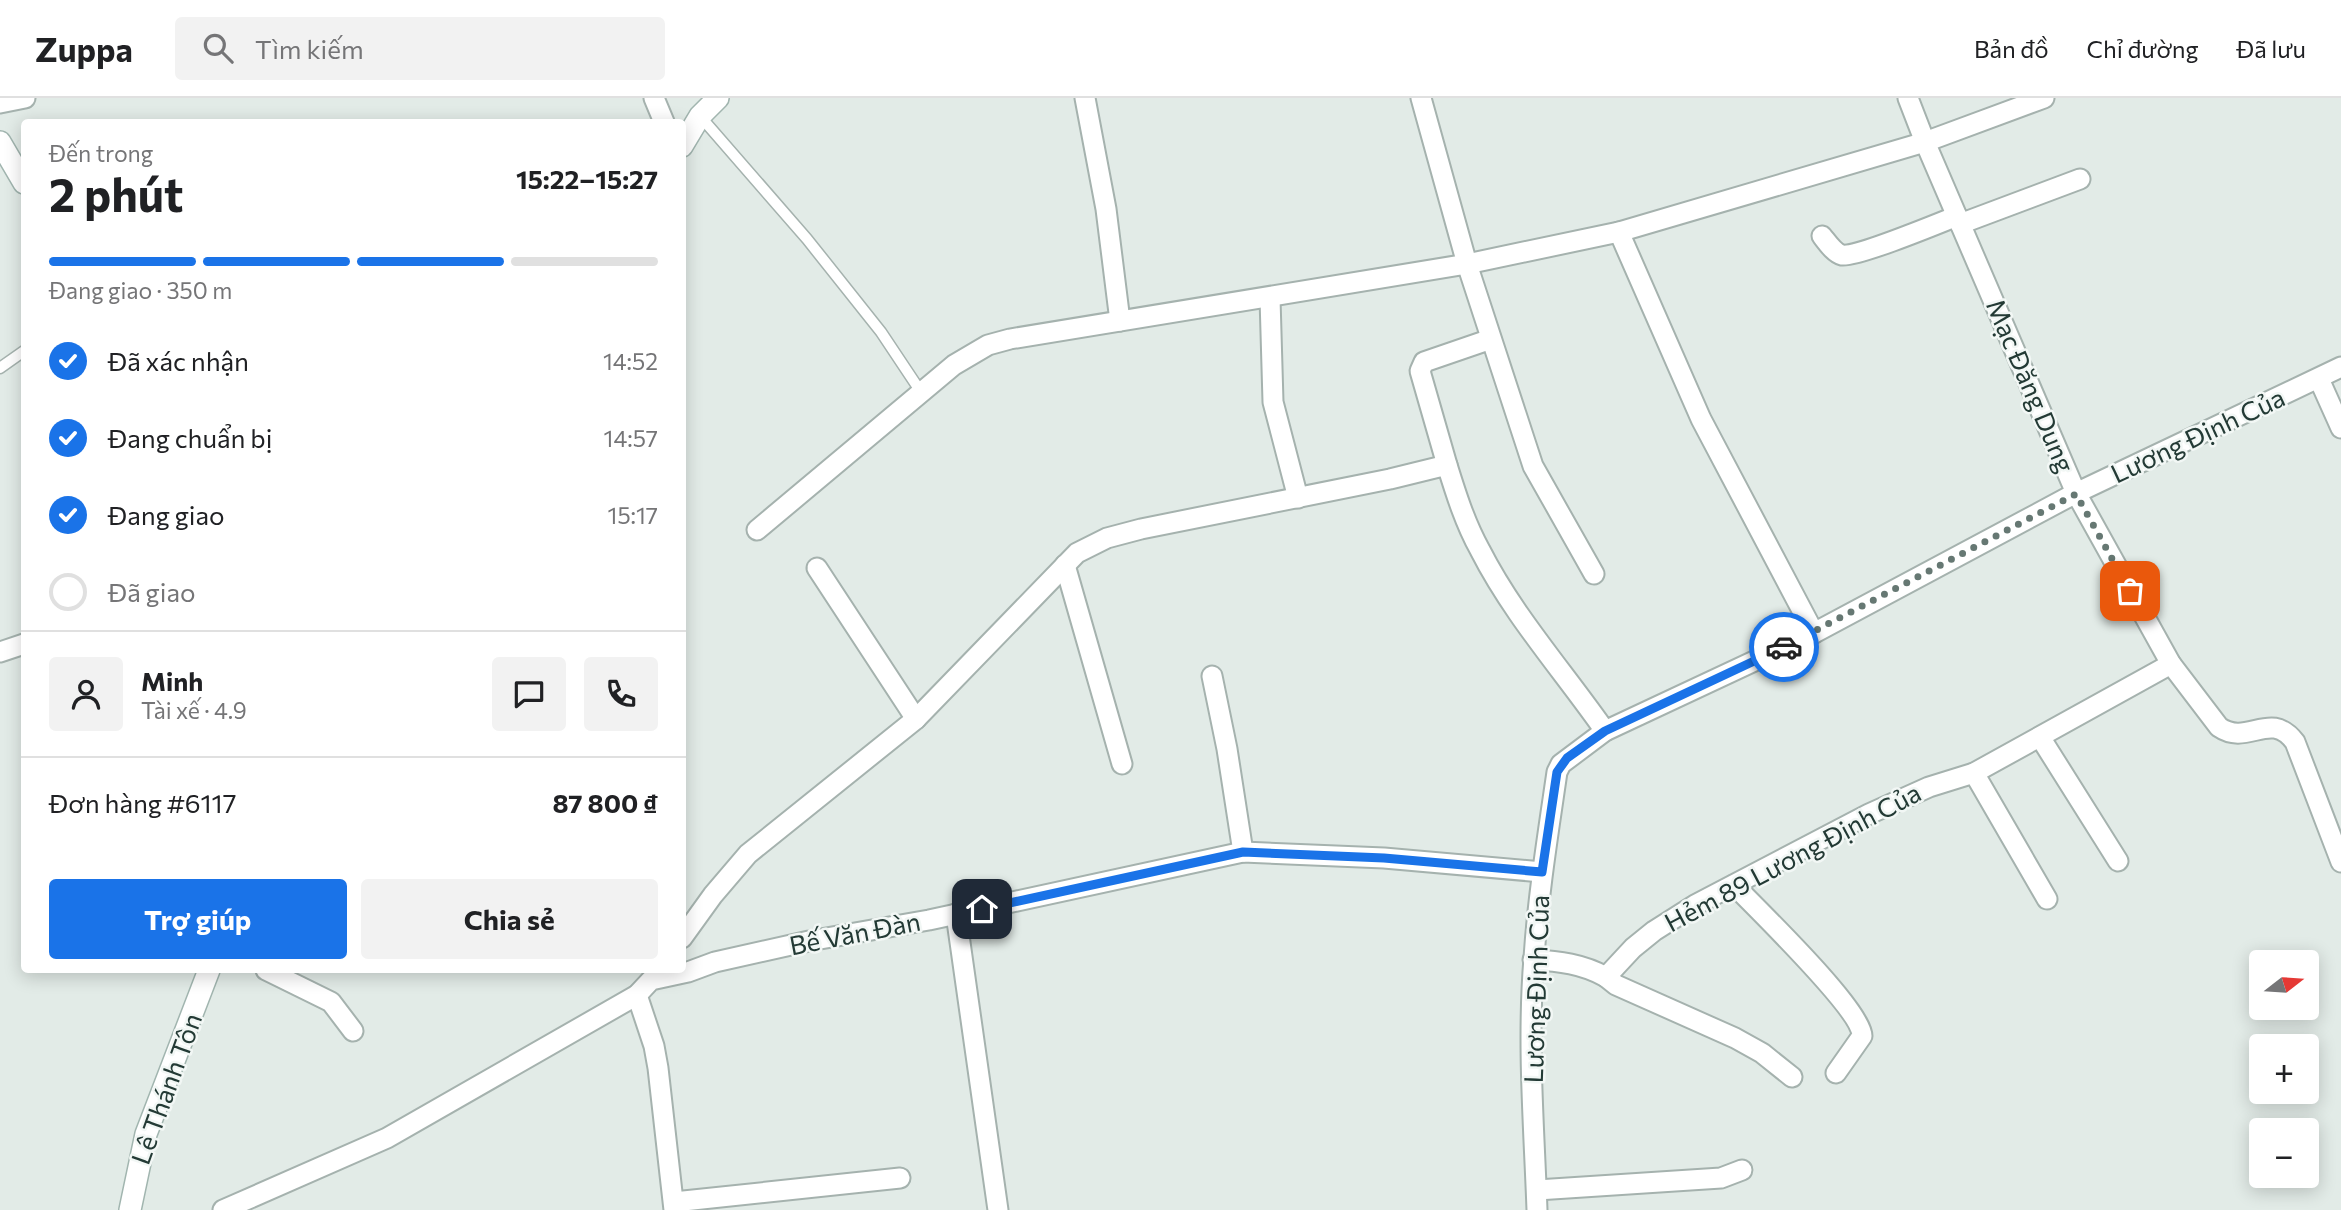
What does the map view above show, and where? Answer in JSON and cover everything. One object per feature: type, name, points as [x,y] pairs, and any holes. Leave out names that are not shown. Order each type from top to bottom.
[{"type":"main road","points":[[686,139],[700,116],[718,98]]},
{"type":"main road","points":[[0,142],[21,178]]},
{"type":"main road","name":"Lê Thánh Tôn","points":[[130,1210],[146,1134],[208,973]]},
{"type":"street","points":[[0,103],[25,98]]},
{"type":"street","points":[[654,98],[663,119]]},
{"type":"street","points":[[1085,98],[1106,209],[1120,321]]},
{"type":"street","points":[[1421,98],[1467,264],[1533,466],[1594,574]]},
{"type":"street","name":"Mạc Đăng Dung","points":[[1908,98],[2076,494],[2171,664],[2219,727],[2228,733],[2239,735],[2272,727],[2281,728],[2288,733],[2295,742],[2341,862]]},
{"type":"street","points":[[757,530],[954,365],[988,345],[1037,334],[1467,264],[1619,232],[1925,142],[2045,98]]},
{"type":"street","points":[[1822,236],[1836,252],[1843,255],[1866,250],[2080,179]]},
{"type":"street","points":[[1619,232],[1701,419],[1814,633]]},
{"type":"street","points":[[1270,298],[1273,402],[1298,498]]},
{"type":"street","points":[[1491,339],[1424,362],[1420,366],[1447,465],[1460,506],[1479,549],[1495,576],[1605,731]]},
{"type":"street","name":"Lương Định Của","points":[[1537,1210],[1532,1066],[1534,960],[1542,872],[1557,772],[1567,758],[1605,731],[1814,633],[2076,494],[2341,367]]},
{"type":"street","points":[[2319,379],[2341,428]]},
{"type":"street","points":[[686,932],[748,854],[916,719],[1077,553],[1107,538],[1447,465]]},
{"type":"street","points":[[1065,565],[1122,764]]},
{"type":"street","points":[[817,568],[916,719]]},
{"type":"street","points":[[0,652],[21,645]]},
{"type":"street","name":"Hẻm 89 Lương Định Của","points":[[1606,977],[1633,948],[1654,931],[1695,905],[1869,814],[1929,787],[1974,773],[2171,664]]},
{"type":"street","points":[[1212,676],[1227,749],[1243,852]]},
{"type":"street","points":[[2040,737],[2118,861]]},
{"type":"street","points":[[1974,773],[2047,900]]},
{"type":"street","name":"Bế Văn Đàn","points":[[686,968],[809,941],[956,914],[1243,852],[1384,858],[1542,872]]},
{"type":"street","points":[[1734,885],[1815,970],[1857,1019],[1862,1036],[1836,1073]]},
{"type":"street","points":[[956,914],[998,1210]]},
{"type":"street","points":[[1534,960],[1562,962],[1606,977],[1616,985],[1735,1038],[1762,1053],[1792,1077]]},
{"type":"street","points":[[272,973],[331,1002],[353,1031]]},
{"type":"street","name":"Bế Văn Đàn","points":[[223,1210],[387,1138],[637,995],[655,975]]},
{"type":"street","points":[[637,995],[654,1046],[658,1068],[674,1206],[900,1178]]},
{"type":"street","points":[[1536,1190],[1721,1178],[1742,1170]]},
{"type":"lane","points":[[700,116],[807,239],[881,332],[922,392]]},
{"type":"lane","points":[[0,368],[21,353]]},
{"type":"way so far","points":[[1784,647],[2076,494],[2130,591]]},
{"type":"route","points":[[982,909],[1243,852],[1384,858],[1542,872],[1557,772],[1567,758],[1605,731],[1784,647]]}]
